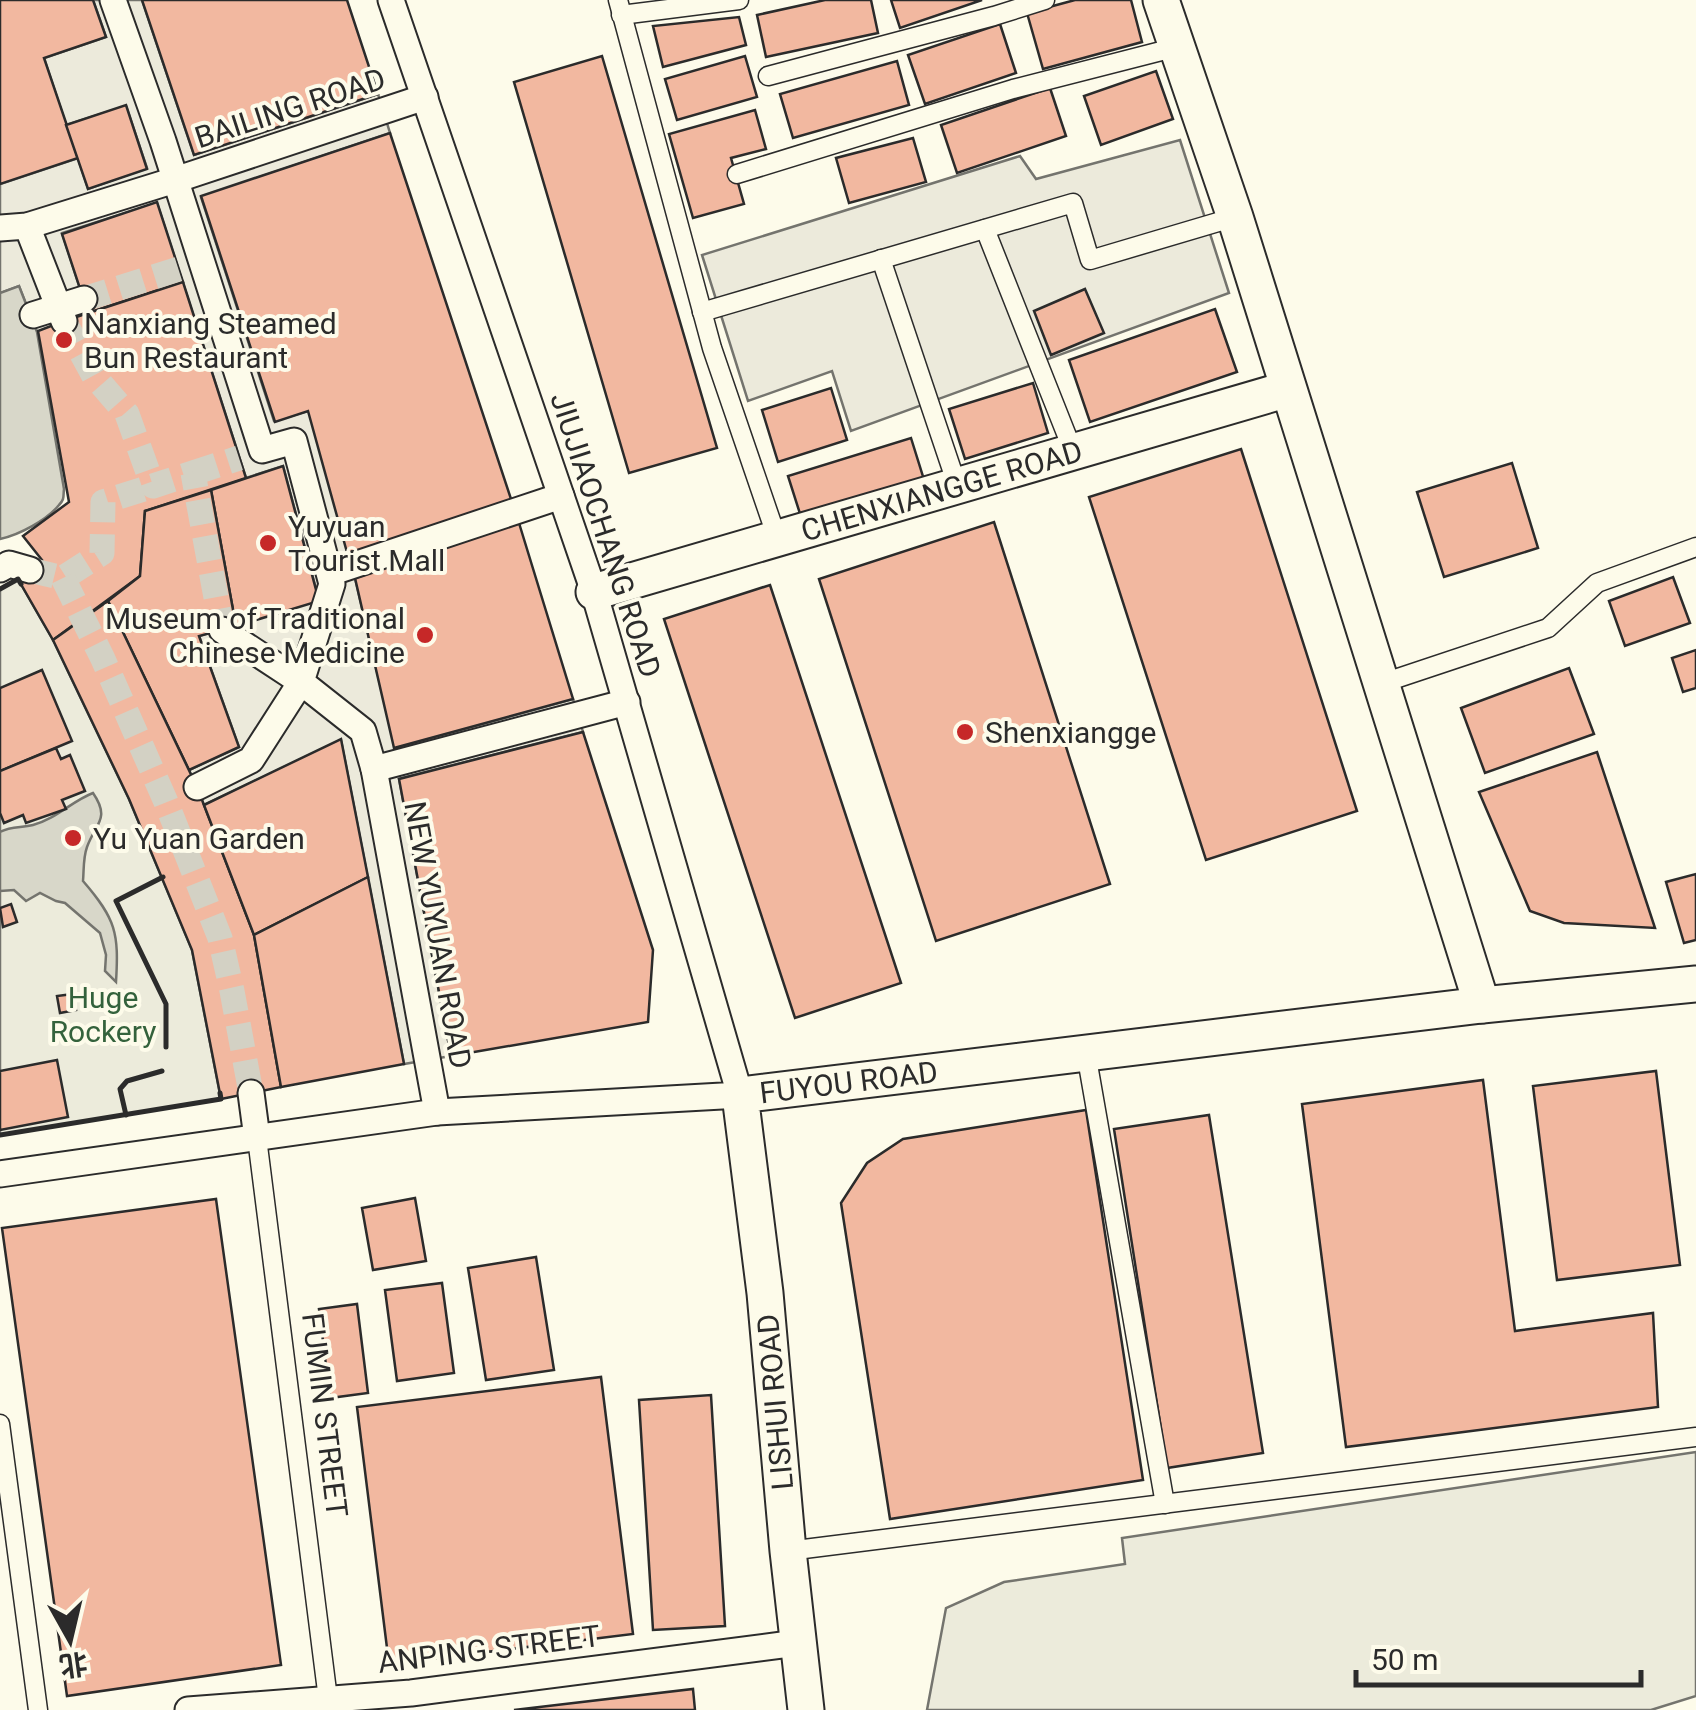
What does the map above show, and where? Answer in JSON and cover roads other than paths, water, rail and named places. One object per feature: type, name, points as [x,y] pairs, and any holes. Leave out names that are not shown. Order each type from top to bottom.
[{"type":"street","points":[[114,0],[175,180],[190,265],[251,454],[294,440],[332,584],[301,682],[251,760],[196,787]]},
{"type":"street","name":"JIUJIAOCHANG ROAD","points":[[392,0],[594,592],[740,1095]]},
{"type":"street","points":[[1160,0],[1235,217],[1482,1005]]},
{"type":"street","name":"BAILING ROAD","points":[[0,228],[27,226],[425,97]]},
{"type":"street","points":[[27,226],[51,315],[84,299]]},
{"type":"street","name":"CHENXIANGGE ROAD","points":[[594,592],[1288,389]]},
{"type":"street","points":[[330,573],[561,496]]},
{"type":"street","points":[[0,569],[9,564],[30,570]]},
{"type":"street","name":"NEW YUYUAN ROAD","points":[[222,630],[301,682],[363,731],[374,769],[437,1112]]},
{"type":"street","points":[[374,769],[627,702]]},
{"type":"street","name":"FUYOU ROAD","points":[[0,1174],[437,1112],[740,1095],[1482,1005],[1696,984]]},
{"type":"street","points":[[250,1093],[257,1138]]},
{"type":"street","name":"LISHUI ROAD","points":[[740,1095],[765,1293],[806,1710]]},
{"type":"street","name":"ANPING STREET","points":[[188,1710],[328,1699],[412,1702],[797,1643]]},
{"type":"lane","points":[[739,0],[619,8],[702,312],[777,538]]},
{"type":"lane","points":[[768,76],[1045,0]]},
{"type":"lane","points":[[737,174],[1014,89],[1177,48]]},
{"type":"lane","points":[[702,312],[1073,203],[1090,260],[1235,217]]},
{"type":"lane","points":[[986,229],[1073,451]]},
{"type":"lane","points":[[881,259],[957,485]]},
{"type":"lane","points":[[1380,684],[1548,628],[1597,583],[1696,548]]},
{"type":"lane","points":[[1086,1053],[1165,1504]]},
{"type":"lane","name":"FUMIN STREET","points":[[257,1138],[328,1699]]},
{"type":"lane","points":[[0,1424],[38,1710]]},
{"type":"lane","points":[[788,1552],[1696,1437]]},
{"type":"tunnel","points":[[84,299],[179,269]]},
{"type":"tunnel","points":[[64,321],[94,376],[127,414],[153,486],[193,473],[222,630]]},
{"type":"tunnel","points":[[193,473],[239,458]]},
{"type":"tunnel","points":[[30,570],[63,578],[102,553],[103,502],[153,486]]},
{"type":"tunnel","points":[[63,578],[166,802],[220,938],[251,1093]]},
{"type":"place","name":"Nanxiang Steamed Bun Restaurant","points":[[64,340]]},
{"type":"place","name":"Yuyuan Tourist Mall","points":[[268,543]]},
{"type":"place","name":"Museum of Traditional Chinese Medicine","points":[[425,635]]},
{"type":"place","name":"Shenxiangge","points":[[965,732]]},
{"type":"place","name":"Yu Yuan Garden","points":[[73,838]]},
{"type":"park label","name":"Huge Rockery","points":[[103,1014]]}]
